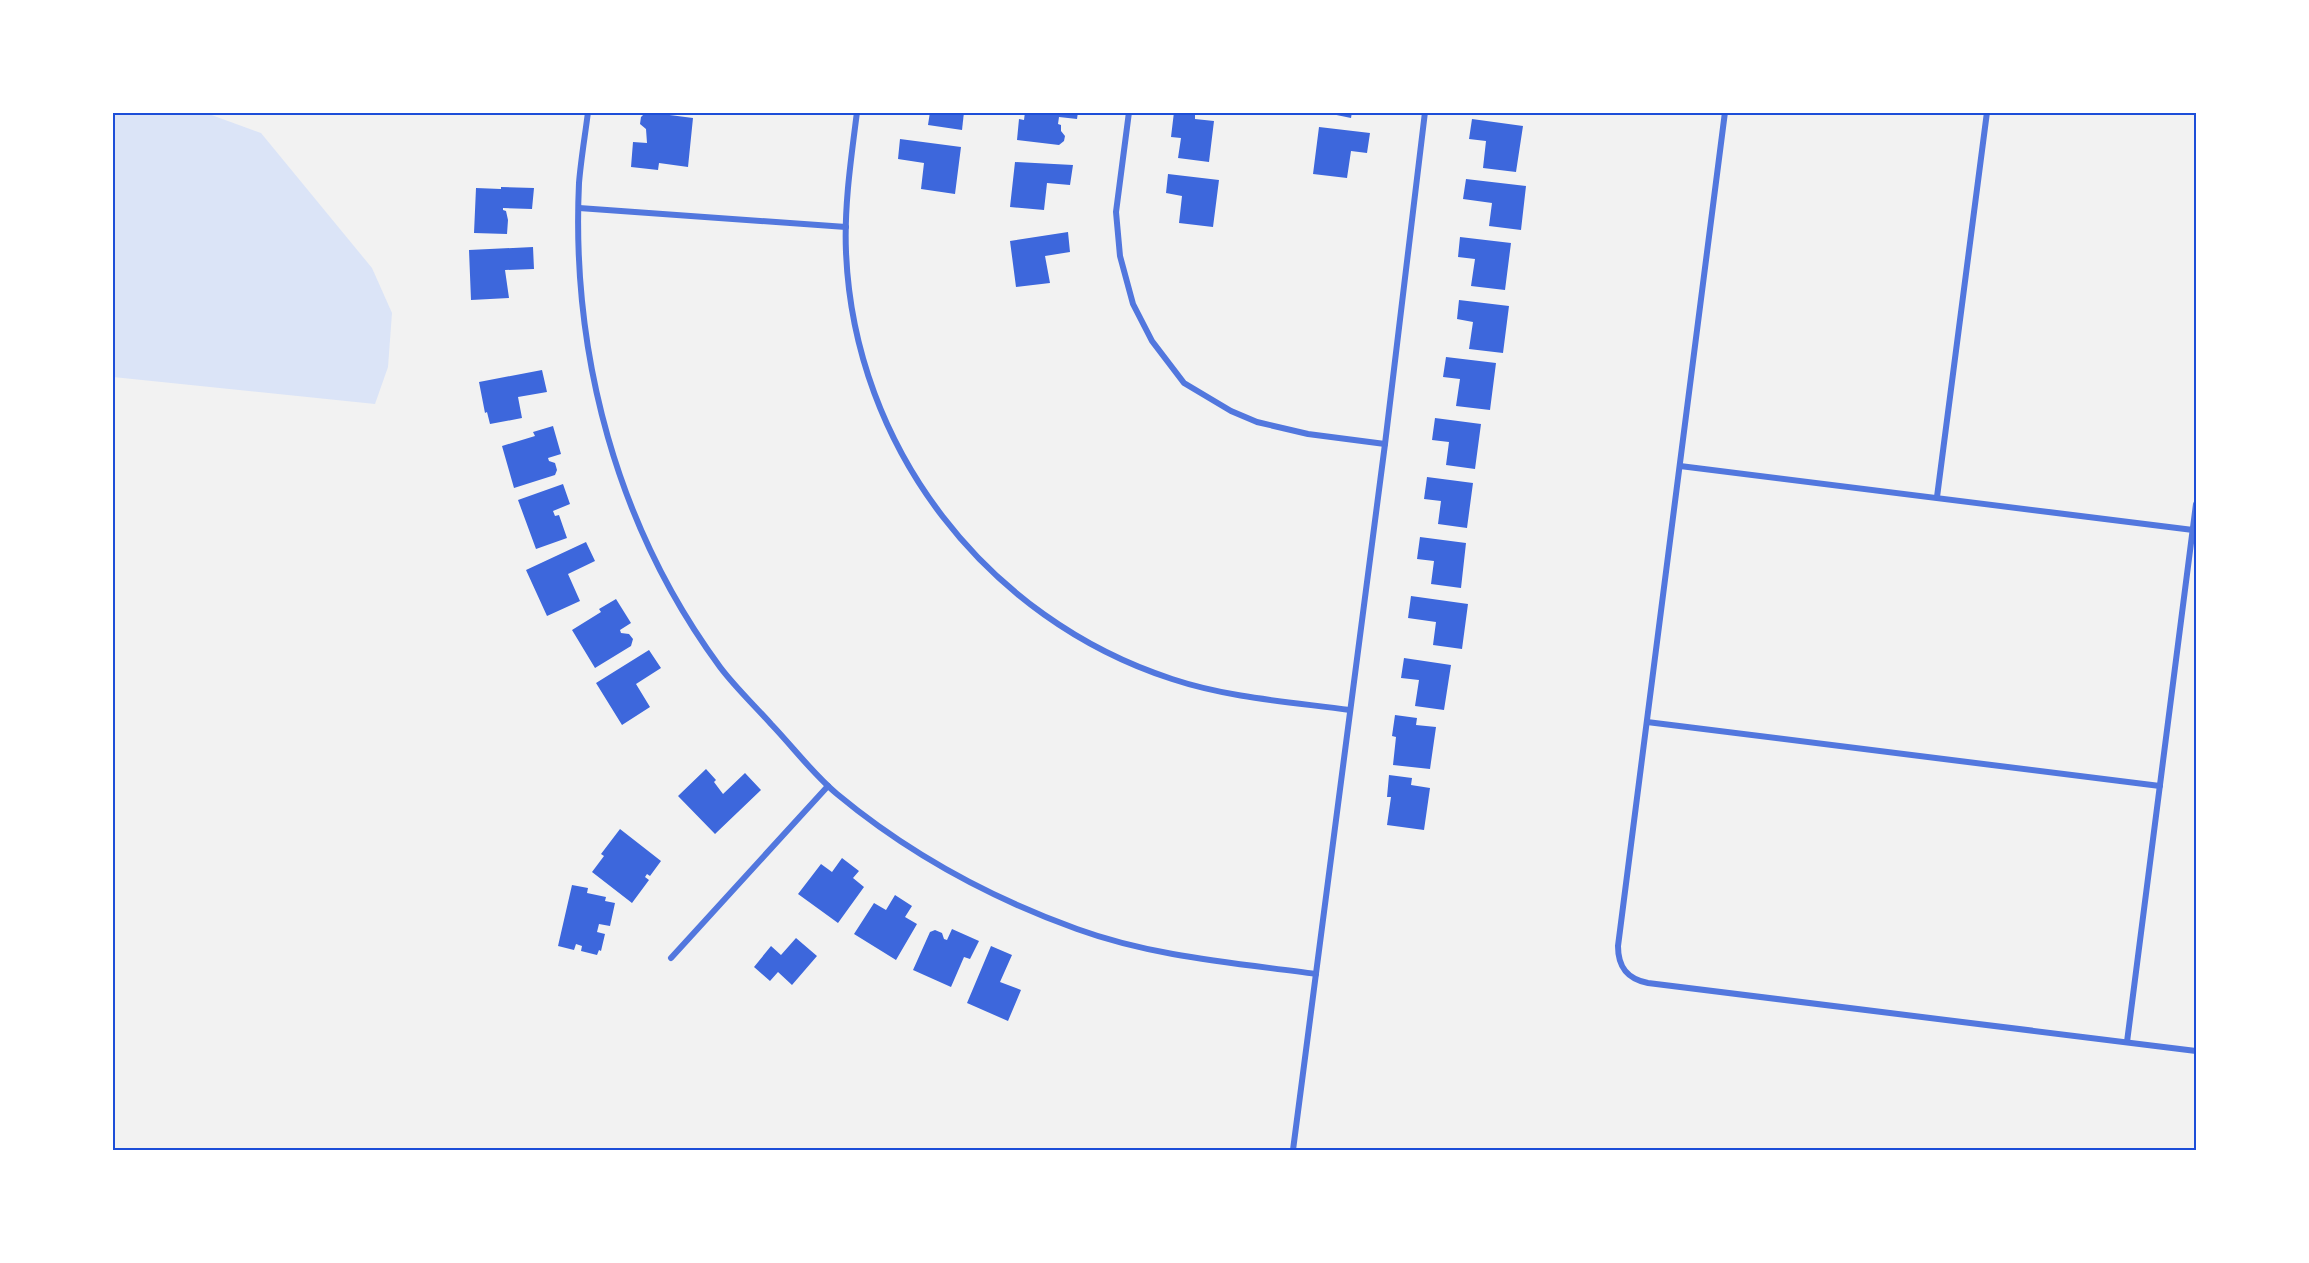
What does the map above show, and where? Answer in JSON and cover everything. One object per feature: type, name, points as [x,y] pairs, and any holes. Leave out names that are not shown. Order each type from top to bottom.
[{"type":"street","points":[[588,112],[579,179],[579,261],[593,376],[610,451],[658,568],[722,669],[828,786],[893,836],[981,888],[1080,930],[1124,943],[1184,956],[1316,974]]},
{"type":"street","points":[[857,112],[846,227],[848,276],[858,338],[869,379],[890,432],[913,476],[944,520],[994,574],[1032,606],[1073,634],[1123,660],[1170,678],[1219,691],[1350,710]]},
{"type":"street","points":[[1129,112],[1116,212],[1120,256],[1133,304],[1152,341],[1184,383],[1231,411],[1257,422],[1308,434],[1385,444]]},
{"type":"street","points":[[1293,1150],[1385,444],[1425,112]]},
{"type":"street","points":[[1725,112],[1618,946],[1618,956],[1626,972],[1632,978],[1648,983],[2196,1051]]},
{"type":"street","points":[[1937,497],[1987,112]]},
{"type":"street","points":[[579,208],[846,227]]},
{"type":"street","points":[[1680,466],[2193,530]]},
{"type":"street","points":[[2127,1042],[2196,504]]},
{"type":"street","points":[[1647,722],[2160,786]]},
{"type":"street","points":[[672,958],[828,786]]},
{"type":"shaded area","points":[[112,113],[206,113],[261,133],[372,268],[392,313],[388,367],[375,404],[113,377]]},
{"type":"building","points":[[646,112],[693,118],[688,167],[659,163],[658,170],[631,167],[633,142],[647,143],[646,129],[640,124],[641,117]]},
{"type":"building","points":[[930,112],[964,112],[962,130],[928,125]]},
{"type":"building","points":[[1025,112],[1078,112],[1077,119],[1059,117],[1058,124],[1061,125],[1061,131],[1065,136],[1064,141],[1059,145],[1017,140],[1019,119],[1024,120]]},
{"type":"building","points":[[1174,112],[1195,112],[1195,119],[1214,121],[1209,162],[1178,158],[1181,138],[1171,137]]},
{"type":"building","points":[[1322,112],[1352,112],[1351,118]]},
{"type":"building","points":[[1472,119],[1523,126],[1516,172],[1483,168],[1486,141],[1469,139]]},
{"type":"building","points":[[1319,127],[1370,133],[1367,153],[1351,151],[1347,178],[1313,174]]},
{"type":"building","points":[[900,139],[961,147],[955,194],[921,189],[924,163],[898,159]]},
{"type":"building","points":[[1015,162],[1073,165],[1070,185],[1047,183],[1044,210],[1010,207]]},
{"type":"building","points":[[1168,174],[1219,180],[1213,227],[1179,223],[1182,196],[1166,193]]},
{"type":"building","points":[[1466,179],[1526,186],[1521,230],[1489,226],[1492,203],[1463,199]]},
{"type":"building","points":[[501,187],[534,188],[532,209],[503,208],[508,220],[507,234],[474,233],[476,188],[501,189]]},
{"type":"building","points":[[1068,232],[1070,252],[1045,256],[1050,283],[1016,287],[1010,241]]},
{"type":"building","points":[[1460,237],[1511,243],[1505,290],[1471,286],[1475,259],[1458,257]]},
{"type":"building","points":[[533,247],[534,269],[505,270],[509,298],[471,300],[469,250]]},
{"type":"building","points":[[1459,300],[1509,306],[1503,353],[1469,349],[1473,322],[1457,319]]},
{"type":"building","points":[[1446,357],[1496,363],[1490,410],[1456,406],[1460,379],[1443,377]]},
{"type":"building","points":[[542,370],[547,392],[518,397],[522,418],[490,424],[487,412],[485,413],[479,382]]},
{"type":"building","points":[[1435,418],[1481,424],[1475,469],[1446,465],[1449,442],[1432,440]]},
{"type":"building","points":[[553,426],[561,454],[548,458],[549,461],[555,463],[557,470],[555,475],[514,488],[502,446],[535,436],[533,432]]},
{"type":"building","points":[[1427,477],[1473,483],[1467,528],[1438,524],[1441,501],[1424,499]]},
{"type":"building","points":[[563,484],[570,504],[553,511],[555,516],[559,515],[567,538],[536,549],[518,500]]},
{"type":"building","points":[[1420,537],[1466,543],[1461,588],[1431,584],[1434,561],[1417,559]]},
{"type":"building","points":[[586,542],[595,561],[568,574],[580,601],[547,616],[526,570]]},
{"type":"building","points":[[1411,596],[1468,604],[1462,649],[1433,645],[1436,622],[1408,618]]},
{"type":"building","points":[[616,599],[631,623],[620,630],[621,633],[629,634],[633,639],[631,646],[595,668],[572,630],[601,612],[599,609]]},
{"type":"building","points":[[649,650],[661,668],[636,684],[650,707],[622,725],[596,683]]},
{"type":"building","points":[[1404,658],[1451,665],[1444,710],[1415,706],[1419,680],[1401,678]]},
{"type":"building","points":[[1395,715],[1417,718],[1416,725],[1436,727],[1430,769],[1393,765],[1396,737],[1392,736]]},
{"type":"building","points":[[706,769],[716,780],[714,782],[723,794],[745,773],[761,790],[715,834],[678,796]]},
{"type":"building","points":[[1389,775],[1412,778],[1411,785],[1430,788],[1424,830],[1387,825],[1391,797],[1387,797]]},
{"type":"building","points":[[620,829],[661,861],[650,876],[647,874],[645,877],[649,880],[632,903],[592,872],[604,856],[601,854]]},
{"type":"building","points":[[842,858],[859,871],[853,878],[864,887],[838,923],[798,894],[821,864],[832,872]]},
{"type":"building","points":[[572,885],[588,888],[587,893],[606,897],[605,901],[615,903],[610,926],[599,924],[597,932],[605,934],[601,951],[599,950],[597,955],[581,951],[582,946],[576,944],[574,950],[558,946]]},
{"type":"building","points":[[895,895],[912,906],[905,917],[917,924],[896,960],[854,934],[874,903],[886,910]]},
{"type":"building","points":[[952,929],[979,941],[970,959],[964,957],[951,987],[913,970],[930,932],[935,930],[942,933],[944,939],[947,940]]},
{"type":"building","points":[[796,938],[817,956],[792,985],[778,972],[770,981],[754,967],[771,946],[781,955]]},
{"type":"building","points":[[991,946],[1012,955],[1000,982],[1021,990],[1008,1021],[967,1003]]}]
